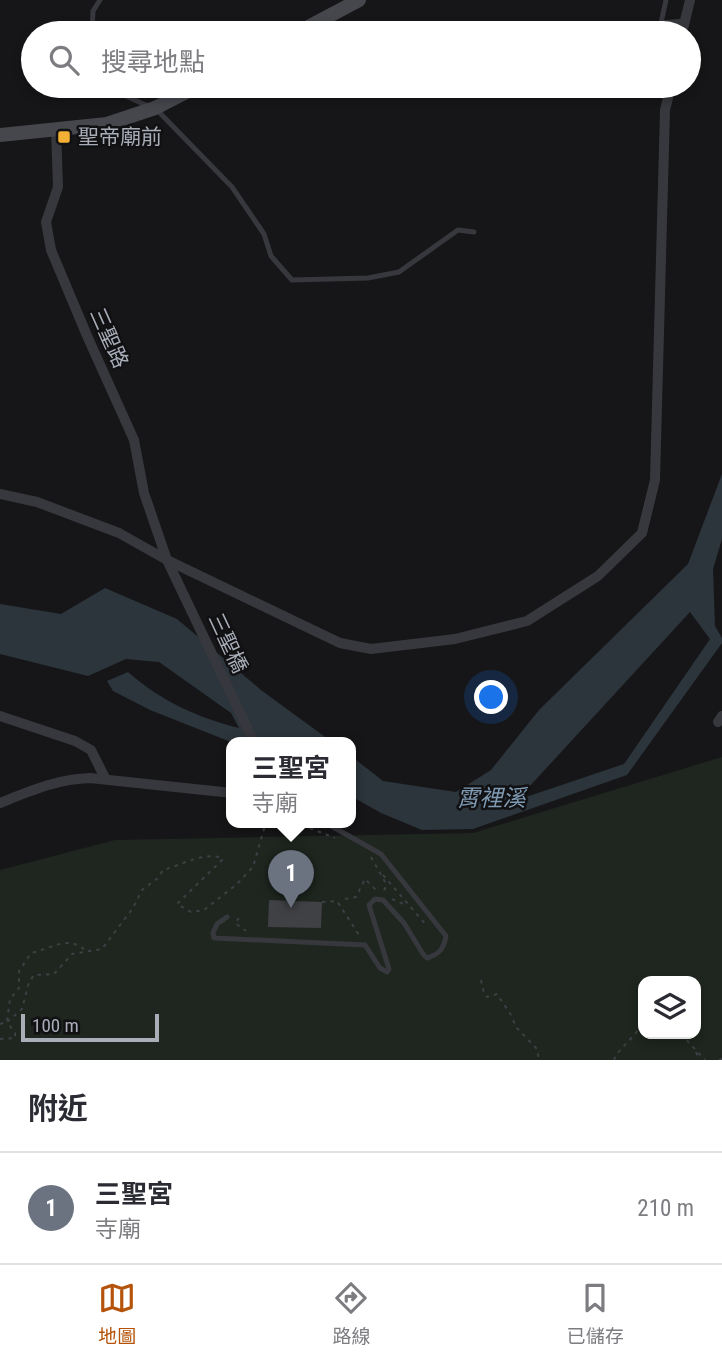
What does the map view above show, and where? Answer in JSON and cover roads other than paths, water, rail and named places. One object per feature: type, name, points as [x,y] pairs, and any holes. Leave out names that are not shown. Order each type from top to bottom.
[{"type":"main road","points":[[320,21],[359,0]]},
{"type":"main road","points":[[0,135],[107,124],[155,108],[175,98]]},
{"type":"street","points":[[685,21],[690,0]]},
{"type":"street","points":[[0,494],[37,502],[119,533],[167,560],[340,643],[371,649],[455,639],[527,621],[598,576],[642,533],[655,480],[665,110],[668,98]]},
{"type":"street","name":"三聖路","points":[[57,129],[58,187],[46,222],[51,250],[134,440],[144,493],[167,560]]},
{"type":"street","name":"三聖橋","points":[[167,560],[252,737]]},
{"type":"street","points":[[0,716],[75,741],[92,750],[106,778]]},
{"type":"street","points":[[0,803],[46,784],[68,779],[106,778],[226,792]]},
{"type":"lane","points":[[93,21],[93,11],[100,0]]},
{"type":"lane","points":[[662,21],[666,0]]},
{"type":"lane","points":[[131,98],[155,108],[232,187],[264,234],[271,256],[292,280],[368,278],[399,272],[458,230],[474,232]]},
{"type":"lane","points":[[227,917],[218,924],[213,933],[214,938],[366,945],[380,968],[387,972],[389,968],[369,905],[375,900],[383,900],[404,923],[427,958],[436,955],[444,947],[446,936],[381,854],[335,828]]},
{"type":"water","name":"霄裡溪","points":[[722,474],[722,539],[713,569],[715,626],[722,643],[627,775],[473,829],[422,830],[381,813],[356,799],[356,760],[383,781],[456,792],[491,770],[539,710],[688,564]],"holes":[[[690,612],[710,639],[624,764],[517,800]]]},
{"type":"water","points":[[105,588],[177,619],[261,690],[325,737],[226,737],[226,740],[150,710],[113,691],[107,681],[128,672],[180,707],[239,728],[231,713],[159,662],[126,659],[88,676],[0,654],[0,604],[61,614]]},
{"type":"place","name":"聖帝廟前","points":[[64,137]]},
{"type":"place","name":"三聖宮","points":[[291,908]]}]
